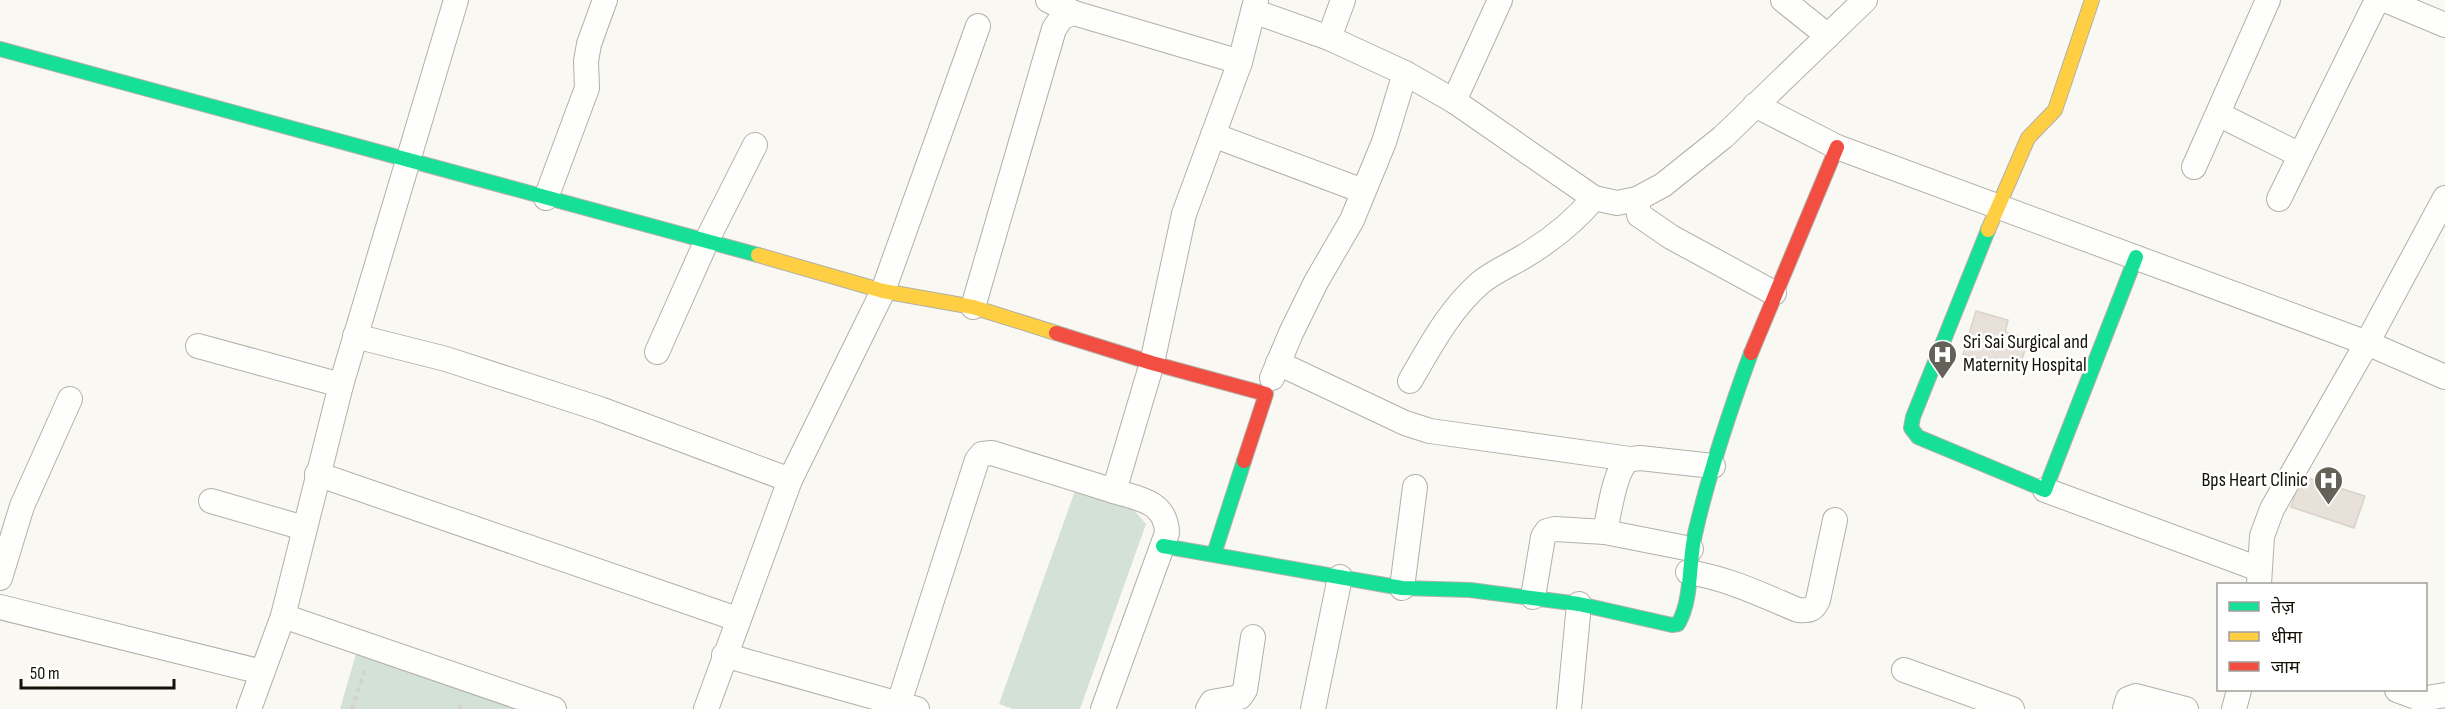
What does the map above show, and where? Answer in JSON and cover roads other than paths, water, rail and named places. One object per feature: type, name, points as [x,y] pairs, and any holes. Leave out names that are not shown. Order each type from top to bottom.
[{"type":"street","points":[[249,709],[283,616],[341,385],[410,161],[456,0]]},
{"type":"street","points":[[546,198],[587,88],[586,61],[589,44],[605,0]]},
{"type":"street","points":[[1048,0],[1074,13],[1240,62]]},
{"type":"street","points":[[1329,38],[1343,0]]},
{"type":"street","points":[[1454,101],[1500,0]]},
{"type":"street","points":[[1783,0],[1828,36]]},
{"type":"street","points":[[1114,490],[1152,363],[1184,214],[1240,62],[1254,6],[1405,73],[1454,101],[1594,198],[1617,203],[1637,199],[1663,185],[1723,137],[1865,0]]},
{"type":"street","points":[[2092,0],[2055,110],[2049,120],[2032,132],[2028,138],[1997,207],[1913,417],[1911,428],[1918,437],[2259,577],[2262,537],[2272,509],[2367,343],[2445,198]]},
{"type":"street","points":[[2194,167],[2268,0]]},
{"type":"street","points":[[2279,199],[2377,0]]},
{"type":"street","points":[[2385,0],[2445,25]]},
{"type":"street","points":[[973,307],[1054,29],[1062,17],[1074,13]]},
{"type":"street","points":[[706,709],[737,619],[790,480],[883,291],[978,26]]},
{"type":"street","points":[[0,49],[707,240],[883,291],[973,307],[1152,363],[1266,394]]},
{"type":"street","points":[[1214,554],[1278,363],[1316,282],[1352,220],[1384,142],[1405,73]]},
{"type":"street","points":[[1755,105],[1836,147],[2367,343],[2445,377]]},
{"type":"street","points":[[2218,114],[2300,155]]},
{"type":"street","points":[[1213,135],[1363,192]]},
{"type":"street","points":[[657,352],[707,240],[754,145]]},
{"type":"street","points":[[1163,546],[1402,588],[1470,590],[1533,597],[1579,604],[1672,625],[1678,624],[1684,609],[1690,560],[1713,466],[1774,293],[1836,147]]},
{"type":"street","points":[[1410,381],[1444,323],[1478,284],[1560,231],[1579,216],[1594,198]]},
{"type":"street","points":[[1637,199],[1639,215],[1671,237],[1774,293]]},
{"type":"street","points":[[2045,490],[2136,257]]},
{"type":"street","points":[[355,336],[446,359],[600,409],[790,480]]},
{"type":"street","points":[[198,346],[341,385]]},
{"type":"street","points":[[1278,363],[1405,423],[1430,431],[1630,459],[1640,458],[1713,466]]},
{"type":"street","points":[[0,578],[22,506],[70,399]]},
{"type":"street","points":[[724,655],[908,706],[977,460],[982,454],[992,453],[1144,500],[1160,509],[1167,521],[1167,533],[1163,546],[1103,709]]},
{"type":"street","points":[[1605,532],[1619,475],[1623,465],[1630,459]]},
{"type":"street","points":[[317,474],[737,619]]},
{"type":"street","points":[[1402,588],[1415,487]]},
{"type":"street","points":[[211,501],[304,528]]},
{"type":"street","points":[[1533,597],[1543,537],[1547,531],[1555,529],[1605,532],[1690,560],[1707,574],[1798,610],[1808,611],[1815,607],[1818,600],[1835,520]]},
{"type":"street","points":[[1313,709],[1340,577]]},
{"type":"street","points":[[1569,709],[1579,604]]},
{"type":"street","points":[[0,607],[262,672]]},
{"type":"street","points":[[283,616],[554,709]]},
{"type":"street","points":[[1208,709],[1212,702],[1240,697],[1245,690],[1253,637]]},
{"type":"street","points":[[1904,670],[1997,707]]},
{"type":"street","points":[[2234,709],[2239,691]]},
{"type":"street","points":[[2399,691],[2422,704],[2445,695]]},
{"type":"street","points":[[2125,709],[2128,699],[2136,696],[2186,709]]},
{"type":"place","name":"Sri Sai Surgical and Maternity Hospital","points":[[1942,380]]},
{"type":"place","name":"Bps Heart Clinic","points":[[2329,506]]}]
